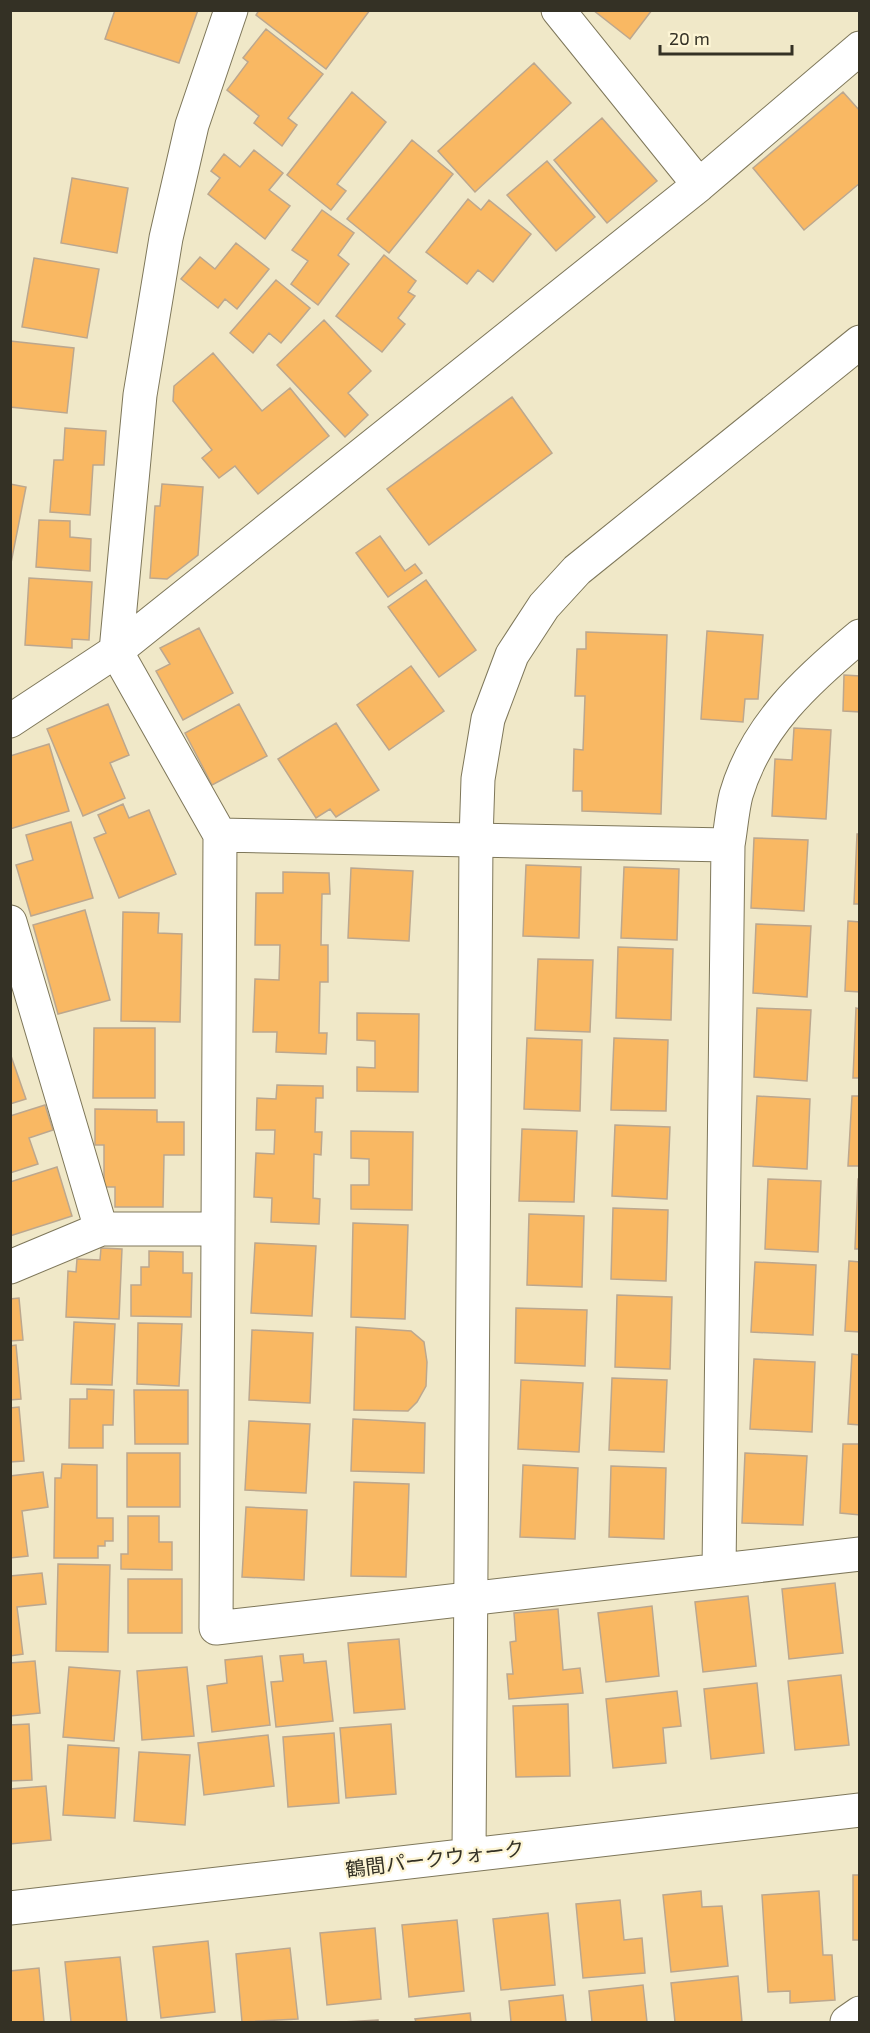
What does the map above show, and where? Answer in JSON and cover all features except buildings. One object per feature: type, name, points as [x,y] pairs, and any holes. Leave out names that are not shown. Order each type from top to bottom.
[{"type":"street","points":[[231,10],[192,125],[166,238],[140,395],[116,651],[220,835],[216,1628],[860,1554]]},
{"type":"street","points":[[558,10],[699,185]]},
{"type":"street","points":[[10,721],[116,651],[699,185],[860,48]]},
{"type":"street","points":[[469,1854],[476,840],[478,779],[488,719],[512,655],[544,606],[577,570],[860,342]]},
{"type":"street","points":[[719,1570],[728,845],[736,795],[751,755],[777,715],[815,673],[860,636]]},
{"type":"street","points":[[220,835],[728,845]]},
{"type":"street","points":[[10,922],[101,1229]]},
{"type":"street","points":[[10,1267],[101,1229],[217,1229]]},
{"type":"street","name":"鶴間パークウォーク","points":[[10,1908],[860,1810]]},
{"type":"street","points":[[847,2022],[860,2013]]}]
